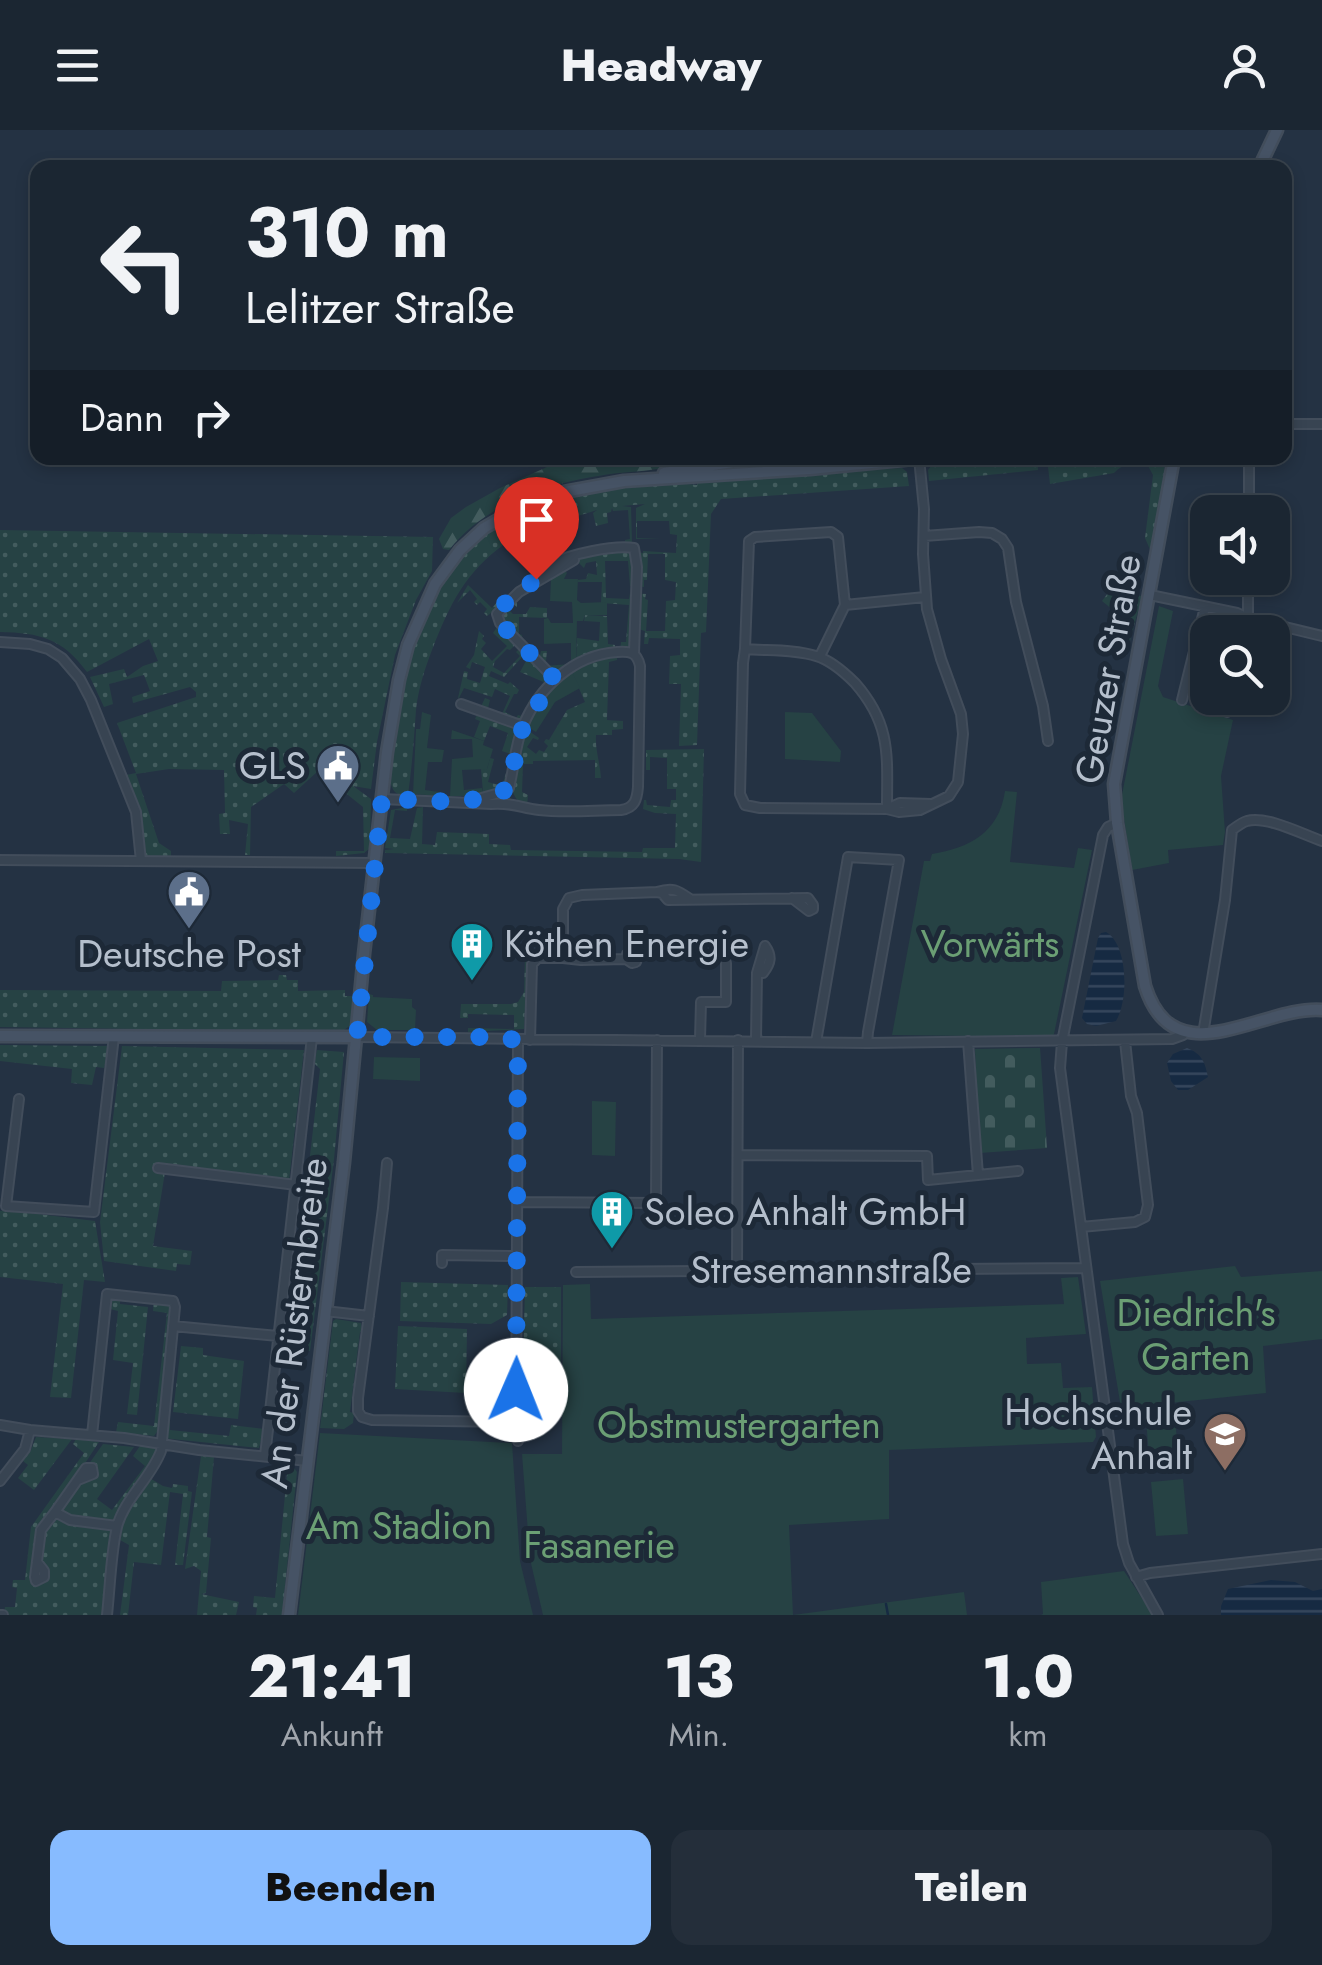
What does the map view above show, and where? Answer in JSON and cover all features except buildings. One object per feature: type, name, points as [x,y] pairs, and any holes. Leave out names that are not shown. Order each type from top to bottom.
[{"type":"main road","points":[[1263,160],[1277,130]]},
{"type":"main road","name":"An der Rüsternbreite","points":[[290,1615],[382,798],[408,645],[426,602],[448,566],[472,539],[500,517],[564,492],[624,481],[841,465]]},
{"type":"main road","name":"Geuzer Straße","points":[[1173,465],[1114,784],[1147,994],[1164,1018],[1185,1031]]},
{"type":"main road","points":[[1185,1031],[1225,1032],[1321,1009]]},
{"type":"main road","points":[[0,1036],[357,1037]]},
{"type":"street","points":[[1292,424],[1322,424]]},
{"type":"street","points":[[820,656],[845,605],[838,538],[835,533],[755,537],[748,546],[742,676],[740,794],[745,805],[887,810],[900,803],[934,805],[949,796],[956,786],[963,734],[925,597],[921,465]]},
{"type":"street","points":[[1249,495],[1250,465]]},
{"type":"street","points":[[924,536],[979,532],[1002,539],[1008,548],[1016,602],[1048,740]]},
{"type":"street","points":[[505,797],[536,810],[622,810],[634,804],[638,788],[640,678],[634,653],[636,550],[629,546],[582,554],[533,582],[499,610],[500,623],[555,679]]},
{"type":"street","points":[[1150,595],[1237,615]]},
{"type":"street","points":[[845,605],[925,597]]},
{"type":"street","name":"Geuzer Straße","points":[[1182,700],[1205,606]]},
{"type":"street","points":[[1290,628],[1322,636]]},
{"type":"street","points":[[0,642],[48,650],[62,658],[80,679],[136,812],[140,860]]},
{"type":"street","points":[[745,649],[820,656],[848,676],[877,712],[887,748],[887,810]]},
{"type":"street","points":[[382,798],[492,804],[505,797],[523,726],[555,679],[585,660],[613,652],[634,653]]},
{"type":"street","points":[[461,704],[523,726]]},
{"type":"street","points":[[510,782],[521,804]]},
{"type":"street","points":[[1203,1034],[1232,830],[1246,820],[1257,820],[1322,841]]},
{"type":"street","points":[[1118,823],[1108,827],[1103,835],[1060,1068],[1121,1534],[1125,1554],[1158,1615]]},
{"type":"street","points":[[816,1042],[848,857],[899,860],[868,1042]]},
{"type":"street","points":[[0,860],[376,863]]},
{"type":"street","points":[[563,958],[563,909],[568,898],[657,892],[668,900],[792,898]]},
{"type":"street","points":[[530,1040],[532,964],[543,958],[626,958]]},
{"type":"street","points":[[700,1039],[700,1002],[726,1002],[726,962]]},
{"type":"street","points":[[756,1040],[757,974]]},
{"type":"street","points":[[357,1037],[1125,1042],[1176,1038],[1185,1031]]},
{"type":"street","points":[[19,1099],[6,1206],[94,1212],[114,1036]]},
{"type":"street","name":"An der Rüsternbreite","points":[[265,1456],[312,1037]]},
{"type":"street","points":[[518,1040],[518,1441]]},
{"type":"street","points":[[518,1202],[656,1203],[658,1040]]},
{"type":"street","points":[[737,1270],[738,1040]]},
{"type":"street","points":[[968,1041],[978,1175]]},
{"type":"street","points":[[1081,1227],[1135,1222],[1145,1217],[1148,1205],[1125,1042]]},
{"type":"street","points":[[738,1156],[927,1156],[928,1180],[1018,1170]]},
{"type":"street","points":[[387,1163],[358,1411],[362,1418],[372,1420],[516,1422]]},
{"type":"street","name":"An der Rüsternbreite","points":[[158,1168],[296,1185]]},
{"type":"street","points":[[442,1263],[442,1255],[517,1256]]},
{"type":"street","name":"Stresemannstraße","points":[[576,1272],[1086,1268]]},
{"type":"street","points":[[92,1435],[107,1294],[173,1301],[162,1443],[158,1461],[117,1526],[107,1615]]},
{"type":"street","points":[[325,1311],[369,1316]]},
{"type":"street","name":"An der Rüsternbreite","points":[[173,1326],[278,1336]]},
{"type":"street","points":[[0,1424],[308,1461]]},
{"type":"street","points":[[0,1481],[25,1449],[30,1430]]},
{"type":"street","points":[[37,1562],[41,1530],[78,1480]]},
{"type":"street","points":[[56,1512],[70,1520],[117,1526]]},
{"type":"street","points":[[1136,1577],[1322,1554]]},
{"type":"green space","points":[[552,465],[680,465],[616,473],[540,490],[499,508],[449,550],[443,549],[439,539],[451,518],[500,488]]},
{"type":"green space","points":[[932,465],[1038,465],[1038,470],[929,481],[928,470]]},
{"type":"green space","points":[[1048,465],[1125,465],[1114,473],[1050,484]]},
{"type":"green space","points":[[1148,465],[1165,465],[1152,554],[1145,538],[1153,475]]},
{"type":"green space","points":[[902,468],[907,472],[909,486],[721,499],[711,514],[697,745],[679,746],[681,684],[669,684],[670,656],[680,655],[680,639],[649,638],[648,644],[644,644],[645,631],[635,628],[634,653],[620,652],[621,642],[626,642],[629,605],[601,603],[602,582],[578,582],[586,579],[588,573],[597,575],[596,561],[586,563],[584,568],[575,559],[613,548],[676,553],[677,535],[670,534],[669,521],[637,521],[637,538],[660,538],[636,539],[636,508],[645,504],[622,506],[631,507],[632,543],[625,544],[630,539],[628,510],[612,508],[607,513],[608,523],[596,526],[593,513],[597,510],[533,530],[509,547],[506,543],[469,577],[445,618],[418,695],[408,795],[396,792],[390,780],[406,675],[416,640],[446,576],[468,549],[505,522],[549,504],[632,486],[697,485],[699,477]],"holes":[[[648,554],[665,554],[665,580],[676,582],[675,600],[666,601],[665,631],[646,631],[646,594],[630,593],[629,599],[606,598],[605,561],[628,561],[630,586],[644,587]]]},
{"type":"green space","points":[[0,530],[433,537],[432,571],[395,655],[371,789],[353,786],[371,799],[370,848],[364,853],[336,856],[336,851],[364,851],[363,807],[318,771],[294,793],[284,784],[251,807],[250,855],[245,855],[248,824],[229,820],[230,834],[220,834],[219,814],[225,813],[224,770],[169,769],[136,774],[159,843],[171,851],[171,860],[141,860],[136,812],[121,776],[136,773],[117,723],[196,697],[196,692],[190,687],[133,703],[132,697],[150,691],[144,675],[109,684],[113,704],[104,707],[90,677],[124,669],[127,677],[158,661],[149,639],[87,672],[68,652],[49,640],[0,632]]},
{"type":"green space","points":[[565,571],[564,579],[578,579],[577,600],[607,602],[607,615],[585,615],[583,621],[577,621],[576,664],[570,668],[580,688],[555,702],[536,732],[524,725],[555,680],[542,666],[571,664],[571,643],[544,644],[544,619],[551,623],[573,623],[572,602],[550,601],[551,579]]},
{"type":"green space","points":[[468,585],[492,608],[499,600],[504,605],[517,599],[517,607],[513,604],[508,609],[513,614],[526,614],[530,607],[547,608],[547,618],[519,617],[523,642],[507,649],[493,667],[504,673],[520,656],[516,652],[522,646],[536,648],[540,655],[547,651],[542,666],[555,679],[523,727],[539,738],[533,738],[527,747],[536,754],[539,750],[544,752],[548,746],[544,742],[567,710],[585,702],[570,668],[576,664],[577,638],[599,641],[600,622],[584,621],[585,615],[607,616],[608,644],[615,645],[617,660],[609,662],[607,720],[623,721],[623,729],[612,730],[612,735],[596,735],[601,778],[595,778],[595,760],[533,761],[523,764],[522,792],[528,795],[527,806],[516,798],[510,783],[503,788],[483,792],[481,769],[487,769],[490,758],[494,759],[488,782],[502,786],[506,773],[512,775],[513,769],[507,767],[511,754],[502,751],[508,733],[490,726],[484,741],[474,737],[480,721],[475,719],[485,698],[490,700],[488,708],[502,714],[510,696],[495,689],[492,697],[464,688],[458,698],[464,671],[468,672],[467,679],[480,683],[485,667],[472,662],[470,669],[466,667],[474,655],[479,631],[486,643],[481,649],[492,661],[507,646],[493,633],[500,623],[497,614],[487,616],[487,609],[474,602],[477,599],[470,590],[457,603]],"holes":[[[522,657],[526,661],[520,672],[546,683],[536,701],[530,699],[522,716],[509,721],[511,715],[505,712],[519,690],[510,682],[489,676],[491,671],[504,677]]]},
{"type":"green space","points":[[1108,593],[1142,596],[1126,656],[1116,653],[1118,618],[1102,601]]},
{"type":"green space","points":[[1159,606],[1173,611],[1158,686],[1163,697],[1190,706],[1190,715],[1218,715],[1233,720],[1221,776],[1223,845],[1168,850],[1169,863],[1132,870],[1121,800]]},
{"type":"green space","points":[[422,712],[431,715],[427,748],[444,750],[442,762],[428,762],[425,790],[439,792],[439,796],[413,794],[416,729],[420,729]]},
{"type":"green space","points":[[785,712],[812,713],[841,751],[840,762],[785,759]]},
{"type":"green space","points":[[452,730],[484,741],[483,745],[493,749],[487,769],[462,770],[464,790],[482,788],[483,793],[450,796],[452,759],[473,757],[472,739],[451,739]]},
{"type":"green space","points":[[704,749],[701,862],[385,853],[394,849],[385,848],[391,810],[407,807],[407,811],[395,810],[390,838],[410,839],[417,808],[423,807],[422,844],[435,845],[437,832],[489,834],[489,844],[510,845],[511,850],[642,852],[643,848],[675,848],[676,814],[643,809],[644,800],[647,805],[670,807],[671,800],[676,800],[676,789],[667,789],[667,758],[650,757],[650,770],[646,770],[646,750]]},
{"type":"green space","name":"Vorwärts","points":[[1005,791],[1017,792],[1010,862],[1074,868],[1078,848],[1092,850],[1054,1034],[892,1035],[924,861],[930,861],[932,854],[958,848],[980,836],[996,818]]},
{"type":"green space","points":[[525,957],[534,957],[527,967],[524,1029],[468,1032],[468,1028],[514,1029],[514,1015],[468,1014],[468,1018],[460,1018],[461,1004],[518,1002],[524,992]]},
{"type":"green space","points":[[279,975],[298,980],[298,991],[345,990],[345,996],[353,996],[351,1025],[341,1032],[0,1027],[0,990],[221,991],[222,981],[278,980]]},
{"type":"green space","points":[[369,994],[412,999],[415,1030],[377,1030],[367,1022]]},
{"type":"green space","points":[[0,1045],[110,1046],[104,1068],[96,1067],[92,1085],[71,1083],[72,1069],[0,1061]]},
{"type":"green space","points":[[122,1046],[304,1050],[289,1181],[166,1166],[153,1246],[192,1251],[190,1265],[177,1264],[176,1271],[104,1261],[100,1222]]},
{"type":"green space","points":[[1040,1048],[1047,1148],[979,1153],[975,1049]]},
{"type":"green space","points":[[317,1050],[344,1052],[334,1159],[310,1351],[281,1350],[283,1320],[291,1320],[320,1069],[314,1063]]},
{"type":"green space","points":[[374,1057],[420,1058],[420,1081],[373,1079]]},
{"type":"green space","points":[[592,1101],[616,1102],[615,1156],[592,1155]]},
{"type":"green space","points":[[0,1211],[95,1221],[105,1282],[84,1280],[71,1398],[50,1397],[63,1284],[0,1277]]},
{"type":"green space","name":"Diedrich's Garten","points":[[1235,1266],[1241,1277],[1322,1271],[1322,1339],[1263,1346],[1266,1393],[1121,1408],[1100,1281]]},
{"type":"green space","name":"Obstmustergarten","points":[[1078,1277],[1086,1334],[1026,1338],[1027,1364],[1061,1363],[1063,1388],[1092,1387],[1096,1437],[1093,1442],[889,1450],[889,1519],[789,1525],[793,1615],[543,1615],[530,1559],[522,1454],[562,1454],[563,1285],[590,1284],[591,1319],[1064,1304],[1061,1278]]},
{"type":"green space","points":[[401,1282],[508,1285],[507,1315],[491,1324],[400,1321]]},
{"type":"green space","points":[[525,1287],[561,1287],[561,1366],[523,1366]]},
{"type":"green space","points":[[114,1296],[120,1297],[120,1304],[148,1307],[137,1415],[127,1414],[133,1363],[113,1360],[118,1311],[110,1309]]},
{"type":"green space","points":[[154,1299],[173,1301],[164,1413],[160,1413],[159,1429],[154,1436],[116,1432],[118,1422],[154,1426],[167,1313],[153,1311]]},
{"type":"green space","points":[[336,1319],[361,1323],[363,1332],[350,1412],[354,1413],[353,1423],[344,1429],[320,1428]]},
{"type":"green space","points":[[398,1326],[467,1329],[466,1393],[395,1389]]},
{"type":"green space","points":[[181,1346],[203,1348],[203,1355],[244,1361],[238,1419],[173,1412]]},
{"type":"green space","points":[[165,1413],[170,1414],[170,1430],[229,1436],[231,1425],[264,1429],[259,1448],[164,1438]]},
{"type":"green space","points":[[1175,1417],[1179,1467],[1150,1469],[1146,1419]]},
{"type":"green space","name":"Am Stadion","points":[[320,1433],[512,1443],[520,1561],[533,1615],[298,1615]]},
{"type":"green space","points":[[36,1437],[72,1439],[34,1490],[18,1478],[28,1465],[23,1461]]},
{"type":"green space","points":[[76,1439],[99,1442],[74,1480],[93,1475],[86,1468],[103,1444],[134,1447],[97,1499],[112,1510],[145,1466],[133,1456],[140,1446],[158,1451],[148,1477],[163,1486],[188,1486],[192,1492],[183,1565],[175,1565],[183,1494],[170,1492],[161,1565],[134,1562],[128,1615],[120,1615],[129,1545],[113,1536],[103,1615],[4,1615],[5,1607],[15,1607],[17,1588],[12,1587],[13,1580],[25,1580],[31,1527],[84,1453],[73,1444]]},
{"type":"green space","points":[[201,1456],[214,1457],[206,1593],[201,1594],[239,1602],[236,1615],[197,1615],[201,1571],[194,1566],[185,1569]]},
{"type":"green space","points":[[288,1464],[297,1472],[282,1615],[256,1615],[254,1596],[275,1598]]},
{"type":"green space","points":[[1183,1479],[1188,1534],[1156,1536],[1151,1482]]},
{"type":"green space","points":[[1124,1571],[1153,1615],[1041,1615],[1041,1582]]},
{"type":"green space","points":[[964,1592],[967,1615],[793,1615]]},
{"type":"water","points":[[1106,932],[1119,948],[1122,960],[1123,1000],[1116,1021],[1096,1026],[1082,1018],[1098,938]]},
{"type":"water","points":[[1187,1048],[1202,1059],[1208,1077],[1188,1090],[1178,1090],[1171,1081],[1167,1063],[1173,1054]]},
{"type":"water","points":[[1271,1580],[1295,1582],[1313,1591],[1322,1589],[1322,1615],[1221,1615],[1228,1589]]},
{"type":"waterway","points":[[886,1604],[888,1615]]},
{"type":"place","name":"GLS","points":[[338,804]]},
{"type":"place","name":"Deutsche Post","points":[[189,930]]},
{"type":"place","name":"Köthen Energie","points":[[472,982]]},
{"type":"place","name":"Soleo Anhalt GmbH","points":[[612,1250]]},
{"type":"place","name":"Hochschule Anhalt","points":[[1225,1472]]},
{"type":"route","points":[[516,1390],[518,1040],[357,1037],[382,798],[467,802],[508,788],[523,726],[555,679],[497,617],[505,604],[536,579]]},
{"type":"park label","name":"Fasanerie","points":[[599,1545]]}]
